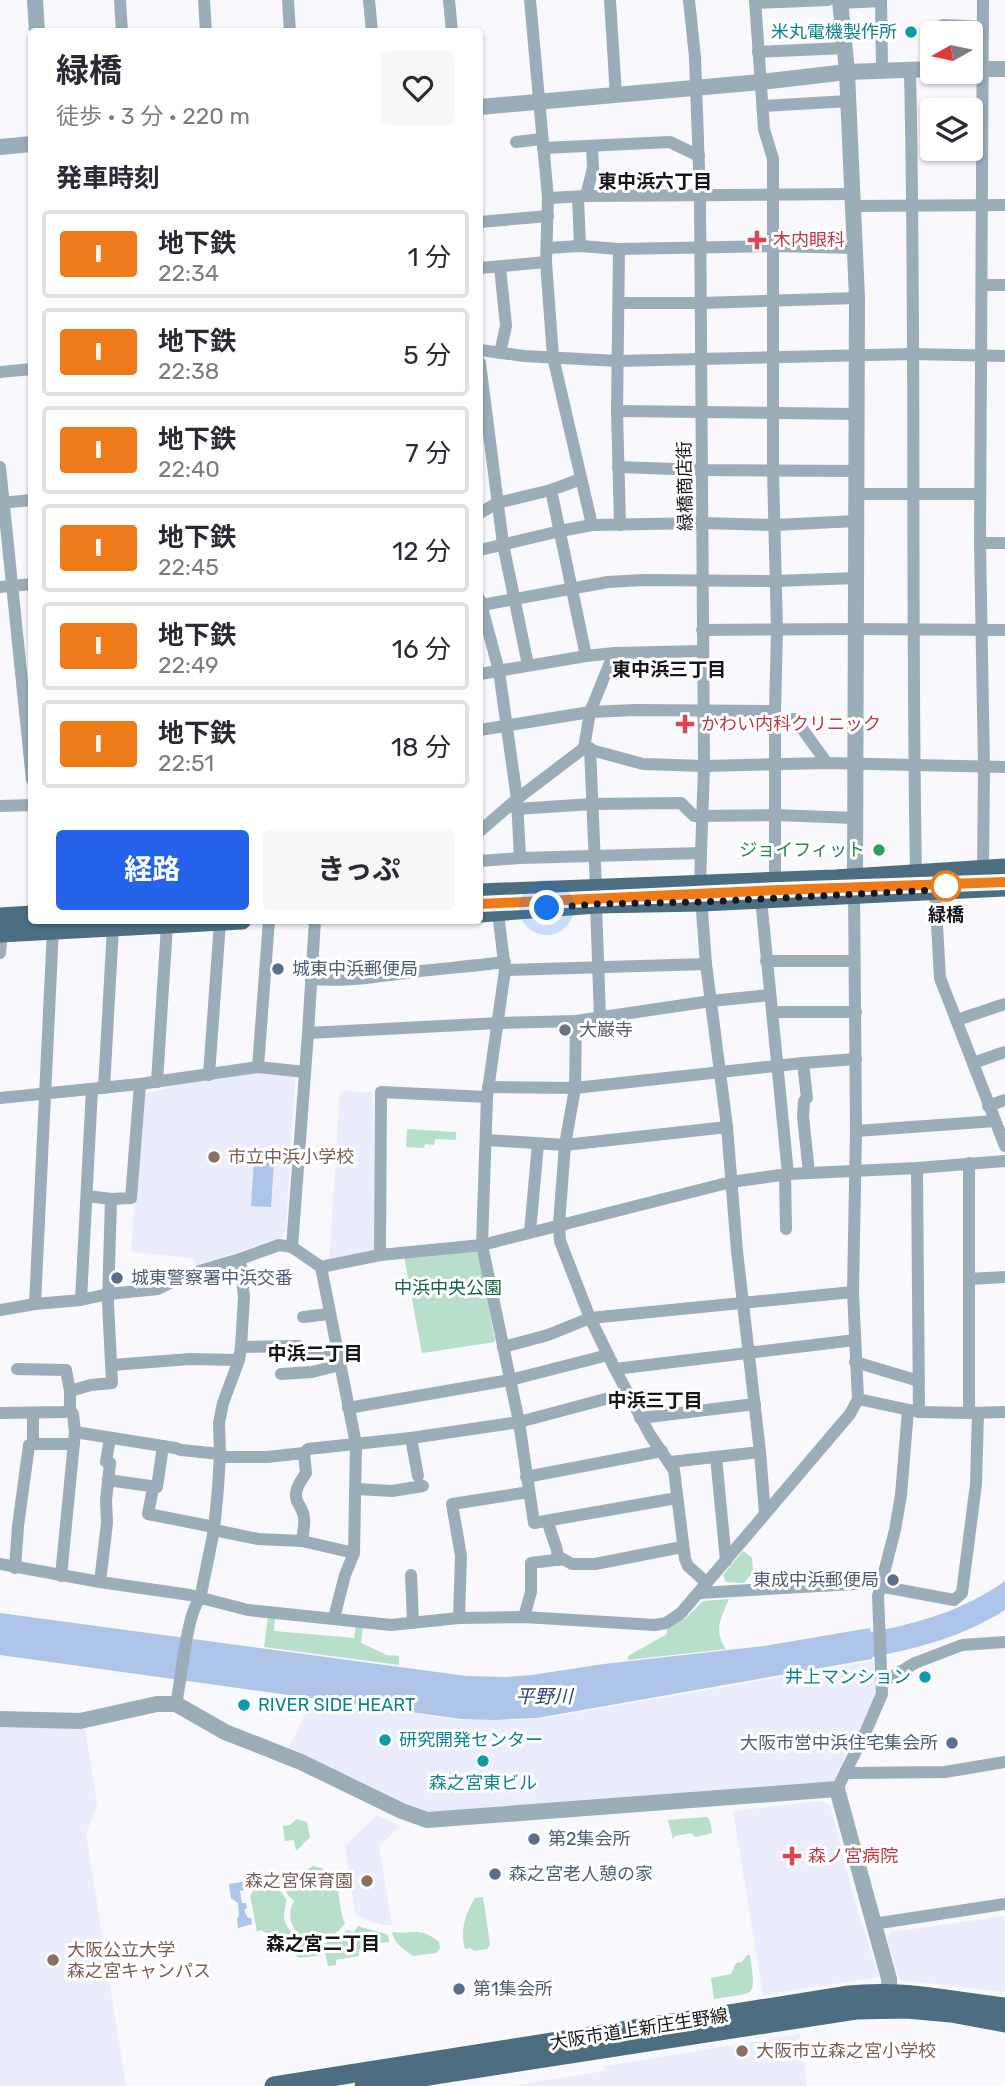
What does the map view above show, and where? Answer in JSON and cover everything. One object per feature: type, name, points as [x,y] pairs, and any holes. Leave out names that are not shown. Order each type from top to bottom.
[{"type":"main road","points":[[701,893],[761,899],[854,886],[916,873],[1005,868]]},
{"type":"main road","points":[[483,893],[596,896],[701,893],[775,882],[935,890],[1005,887]]},
{"type":"main road","points":[[489,913],[596,896]]},
{"type":"main road","points":[[1,927],[28,917]]},
{"type":"main road","points":[[1,927],[53,929],[113,924],[185,924]]},
{"type":"main road","name":"大阪市道上新庄生野線","points":[[274,2086],[880,1992],[890,2001],[1005,2023]]},
{"type":"main road","name":"大阪市道上新庄生野線","points":[[364,2086],[856,2010],[890,2001],[941,1997],[1005,2007]]},
{"type":"street","points":[[35,0],[37,28]]},
{"type":"street","points":[[120,0],[122,28]]},
{"type":"street","points":[[204,0],[206,28]]},
{"type":"street","points":[[288,0],[290,28]]},
{"type":"street","points":[[369,0],[372,28]]},
{"type":"street","points":[[449,0],[452,28]]},
{"type":"street","points":[[530,0],[548,198],[547,255],[553,358],[592,525]]},
{"type":"street","points":[[610,0],[617,96]]},
{"type":"street","name":"緑橋商店街","points":[[689,0],[696,88],[701,247],[704,523],[701,893],[706,964],[727,1127],[761,1452],[765,1514]]},
{"type":"street","points":[[983,0],[983,21]]},
{"type":"street","points":[[775,882],[778,631],[773,470],[773,159],[764,129],[755,1],[881,1],[882,70]]},
{"type":"street","points":[[0,1564],[190,1595],[248,1610],[391,1625],[459,1618],[524,1617],[655,1625],[672,1620],[703,1588],[850,1414],[858,1399],[853,1292],[856,1170],[854,886],[857,298],[847,72],[836,1]]},
{"type":"street","points":[[758,52],[845,47]]},
{"type":"street","points":[[984,69],[1005,69]]},
{"type":"street","points":[[910,70],[916,873]]},
{"type":"street","points":[[483,107],[847,72],[920,70]]},
{"type":"street","points":[[977,84],[983,205],[980,356],[983,870]]},
{"type":"street","points":[[763,106],[849,101]]},
{"type":"street","points":[[516,142],[592,146],[670,142],[699,156]]},
{"type":"street","points":[[0,147],[28,144]]},
{"type":"street","points":[[580,246],[582,197],[593,168],[592,146]]},
{"type":"street","points":[[548,198],[773,195],[913,204],[1005,205]]},
{"type":"street","points":[[483,222],[548,216]]},
{"type":"street","points":[[483,268],[500,267],[580,246],[620,249],[772,246],[855,248]]},
{"type":"street","points":[[620,249],[617,411],[620,525]]},
{"type":"street","points":[[500,267],[506,326],[500,353]]},
{"type":"street","points":[[982,285],[1005,285]]},
{"type":"street","points":[[619,303],[857,298]]},
{"type":"street","points":[[483,350],[618,361],[913,354],[1005,356]]},
{"type":"street","points":[[0,372],[28,369]]},
{"type":"street","points":[[483,390],[503,544],[528,665]]},
{"type":"street","points":[[617,411],[856,414]]},
{"type":"street","points":[[0,467],[6,586],[28,750]]},
{"type":"street","points":[[618,467],[856,471]]},
{"type":"street","points":[[483,511],[497,503],[582,479]]},
{"type":"street","points":[[551,489],[586,656]]},
{"type":"street","points":[[857,494],[980,494]]},
{"type":"street","points":[[2,503],[28,500]]},
{"type":"street","points":[[483,549],[592,525],[856,521]]},
{"type":"street","points":[[980,543],[1005,543]]},
{"type":"street","points":[[483,601],[608,582],[856,578]]},
{"type":"street","points":[[6,586],[28,584]]},
{"type":"street","points":[[483,609],[499,671],[517,804],[520,858]]},
{"type":"street","points":[[702,631],[1005,631]]},
{"type":"street","points":[[483,674],[614,653],[703,651]]},
{"type":"street","points":[[600,1018],[595,856],[587,748],[590,712],[614,653]]},
{"type":"street","points":[[483,730],[590,712],[702,709],[775,715],[795,719],[827,763]]},
{"type":"street","points":[[587,748],[643,764],[704,766],[827,763],[1005,767]]},
{"type":"street","points":[[483,829],[587,748]]},
{"type":"street","points":[[517,804],[681,803],[694,816],[855,818]]},
{"type":"street","points":[[0,806],[28,805]]},
{"type":"street","points":[[483,861],[701,853]]},
{"type":"street","points":[[935,890],[940,978],[1005,1146]]},
{"type":"street","points":[[761,899],[778,1066],[786,1174],[786,1229]]},
{"type":"street","points":[[489,913],[505,966],[488,1092],[482,1245],[519,1422],[534,1524],[677,1498]]},
{"type":"street","points":[[81,1300],[87,1196],[113,924]]},
{"type":"street","points":[[208,1075],[220,924]]},
{"type":"street","points":[[258,1067],[269,924]]},
{"type":"street","points":[[292,1247],[315,924]]},
{"type":"street","points":[[157,1082],[167,925]]},
{"type":"street","points":[[0,953],[1,927]]},
{"type":"street","points":[[35,1304],[53,929]]},
{"type":"street","points":[[766,961],[854,961]]},
{"type":"street","points":[[311,979],[368,979],[414,972],[505,966],[706,964]]},
{"type":"street","points":[[308,1033],[576,1021],[769,995]]},
{"type":"street","points":[[957,1020],[1005,1004]]},
{"type":"street","points":[[772,1012],[856,1012]]},
{"type":"street","points":[[576,1021],[575,1088],[565,1145],[560,1241],[590,1318],[608,1355],[640,1418],[674,1470],[682,1547],[688,1566],[703,1588]]},
{"type":"street","points":[[973,1063],[1005,1052]]},
{"type":"street","points":[[380,1255],[381,1092],[488,1092],[575,1088],[856,1059]]},
{"type":"street","points":[[803,1063],[807,1098],[804,1101],[803,1116],[808,1172]]},
{"type":"street","points":[[0,1098],[157,1082],[258,1067],[305,1072]]},
{"type":"street","points":[[87,1196],[131,1198],[140,1084]]},
{"type":"street","points":[[988,1106],[1005,1100]]},
{"type":"street","points":[[856,1131],[995,1121]]},
{"type":"street","points":[[487,1140],[565,1145],[727,1127]]},
{"type":"street","points":[[530,1232],[538,1144]]},
{"type":"street","points":[[321,1267],[380,1255],[482,1245],[731,1182],[808,1172],[1005,1161]]},
{"type":"street","points":[[703,1588],[872,1583],[954,1600],[962,1593],[976,1484],[969,1279],[969,1163]]},
{"type":"street","points":[[890,2001],[889,1979],[837,1790],[879,1703],[882,1683],[878,1596],[895,1530],[919,1381],[917,1168]]},
{"type":"street","points":[[70,1391],[112,1383],[109,1294],[111,1199]]},
{"type":"street","points":[[0,1310],[158,1289],[186,1275],[279,1245],[292,1247],[321,1267],[356,1444],[354,1553],[345,1574],[334,1618]]},
{"type":"street","points":[[176,1704],[195,1603],[200,1598],[214,1530],[220,1454],[219,1423],[240,1353],[244,1297],[240,1259]]},
{"type":"street","points":[[969,1279],[1005,1278]]},
{"type":"street","points":[[503,1347],[548,1335],[590,1318],[853,1292]]},
{"type":"street","points":[[303,1317],[329,1314]]},
{"type":"street","points":[[615,1369],[855,1340]]},
{"type":"street","points":[[112,1365],[219,1358],[299,1346],[300,1354],[336,1349]]},
{"type":"street","points":[[348,1408],[510,1380],[608,1355]]},
{"type":"street","points":[[855,1362],[919,1381]]},
{"type":"street","points":[[281,1374],[312,1373],[340,1365]]},
{"type":"street","points":[[17,1369],[65,1370],[70,1391],[74,1438],[61,1576]]},
{"type":"street","points":[[15,1568],[29,1445],[74,1438],[110,1438],[220,1454],[224,1457],[267,1457],[304,1453],[308,1449],[411,1438],[519,1422],[628,1393]]},
{"type":"street","points":[[858,1399],[913,1411],[1005,1412]]},
{"type":"street","points":[[640,1418],[755,1404]]},
{"type":"street","points":[[0,1413],[70,1410]]},
{"type":"street","points":[[33,1413],[33,1444]]},
{"type":"street","points":[[100,1582],[107,1523],[106,1500],[110,1463],[106,1462],[110,1438]]},
{"type":"street","points":[[357,1489],[392,1490],[420,1481],[411,1438]]},
{"type":"street","points":[[108,1480],[157,1488],[163,1446]]},
{"type":"street","points":[[526,1477],[662,1451]]},
{"type":"street","points":[[670,1462],[761,1452]]},
{"type":"street","points":[[302,1541],[304,1516],[297,1494],[298,1485],[306,1473],[304,1453]]},
{"type":"street","points":[[716,1457],[726,1561]]},
{"type":"street","points":[[152,1488],[148,1514],[258,1539],[302,1541],[354,1553]]},
{"type":"street","points":[[459,1618],[461,1556],[452,1504],[530,1492]]},
{"type":"street","points":[[548,1522],[559,1560]]},
{"type":"street","points":[[524,1617],[531,1592],[531,1563],[564,1559],[572,1564],[595,1564],[682,1547]]},
{"type":"street","points":[[411,1575],[413,1623]]},
{"type":"street","points":[[882,1683],[915,1663],[962,1646],[1005,1642]]},
{"type":"street","points":[[0,1719],[80,1721],[157,1704],[176,1704],[225,1732],[301,1762],[402,1811],[427,1820],[837,1790]]},
{"type":"street","points":[[846,1771],[945,1772],[1005,1762]]},
{"type":"street","points":[[873,1924],[1005,1904]]},
{"type":"shaded area","name":"市立中浜小学校","points":[[254,1072],[289,1074],[295,1079],[283,1237],[195,1266],[194,1258],[131,1252],[142,1094],[166,1089],[166,1086]]},
{"type":"shaded area","points":[[340,1091],[373,1092],[376,1252],[329,1262]]},
{"type":"shaded area","points":[[872,1661],[876,1689],[874,1701],[834,1781],[425,1812],[289,1747],[312,1700],[461,1720],[523,1720]]},
{"type":"shaded area","name":"大阪公立大学 森之宮キャンパス","points":[[0,1726],[85,1727],[97,1805],[86,1834],[126,2086],[0,2086]]},
{"type":"shaded area","name":"森ノ宮病院","points":[[820,1801],[831,1808],[855,1902],[879,1977],[763,1995],[733,1811]]},
{"type":"shaded area","name":"森之宮保育園","points":[[377,1815],[400,1826],[379,1847],[392,1925],[381,1925],[355,1915],[345,1846]]},
{"type":"shaded area","points":[[1005,1916],[1005,1992],[900,1980],[887,1938],[891,1932]]},
{"type":"shaded area","name":"大阪市立森之宮小学校","points":[[800,2034],[807,2086],[510,2086],[604,2071],[604,2066]]},
{"type":"green space","points":[[407,1129],[456,1132],[456,1140],[435,1139],[434,1145],[425,1144],[424,1148],[406,1147]]},
{"type":"green space","name":"中浜中央公園","points":[[479,1250],[495,1342],[422,1353],[404,1256]]},
{"type":"green space","points":[[743,1551],[752,1558],[753,1572],[744,1583],[726,1582],[723,1575]]},
{"type":"green space","points":[[729,1599],[719,1630],[726,1649],[628,1660],[628,1656],[667,1634],[667,1629],[685,1619],[703,1601]]},
{"type":"green space","points":[[268,1617],[275,1618],[274,1631],[354,1638],[356,1626],[363,1626],[361,1643],[387,1655],[399,1656],[399,1665],[264,1647]]},
{"type":"green space","points":[[707,1817],[712,1833],[696,1837],[691,1833],[675,1836],[673,1839],[668,1820]]},
{"type":"green space","points":[[297,1819],[307,1822],[310,1837],[296,1851],[294,1840],[285,1841],[283,1826],[290,1825]]},
{"type":"green space","points":[[313,1866],[324,1869],[335,1880],[345,1923],[336,1933],[314,1939],[304,1937],[292,1923],[290,1913],[294,1901],[287,1894],[285,1887],[289,1881]]},
{"type":"green space","points":[[279,1882],[286,1899],[285,1923],[292,1933],[320,1946],[322,1955],[299,1958],[263,1931],[257,1932],[250,1895],[253,1887]]},
{"type":"green space","points":[[483,1897],[490,1945],[487,1949],[475,1951],[465,1949],[463,1929],[466,1916],[475,1898]]},
{"type":"green space","points":[[358,1926],[388,1935],[389,1942],[364,1945],[359,1950],[359,1956],[336,1960],[336,1965],[328,1966],[323,1944],[338,1938],[347,1930],[354,1932]]},
{"type":"green space","points":[[392,1932],[426,1934],[439,1942],[440,1948],[436,1953],[413,1956],[397,1943]]},
{"type":"green space","points":[[750,1955],[753,1979],[750,1991],[714,1999],[711,1978],[731,1974],[736,1963],[742,1962]]},
{"type":"water","points":[[254,1162],[274,1162],[271,1207],[251,1206]]},
{"type":"water","name":"平野川","points":[[1005,1581],[1005,1610],[958,1634],[907,1650],[872,1659],[537,1718],[461,1719],[0,1655],[0,1613],[466,1676],[506,1677],[764,1646],[870,1628],[871,1632],[958,1608]]},
{"type":"water","points":[[248,1881],[249,1889],[240,1891],[242,1903],[246,1903],[247,1908],[244,1910],[248,1918],[251,1918],[252,1924],[238,1928],[238,1903],[231,1898],[229,1884]]},
{"type":"metro line","name":"I","points":[[483,904],[1005,882]]},
{"type":"place","name":"米丸電機製作所","points":[[911,32]]},
{"type":"place","name":"木内眼科","points":[[757,240]]},
{"type":"place","name":"かわい内科クリニック","points":[[685,724]]},
{"type":"place","name":"ジョイフィット","points":[[879,850]]},
{"type":"place","name":"緑橋","points":[[946,886]]},
{"type":"place","name":"城東中浜郵便局","points":[[278,969]]},
{"type":"place","name":"大巌寺","points":[[565,1030]]},
{"type":"place","name":"市立中浜小学校","points":[[214,1157]]},
{"type":"place","name":"城東警察署中浜交番","points":[[117,1278]]},
{"type":"place","name":"東成中浜郵便局","points":[[893,1580]]},
{"type":"place","name":"井上マンション","points":[[925,1677]]},
{"type":"place","name":"RIVER SIDE HEART","points":[[244,1705]]},
{"type":"place","name":"研究開発センター","points":[[385,1740]]},
{"type":"place","name":"大阪市営中浜住宅集会所","points":[[952,1743]]},
{"type":"place","name":"森之宮東ビル","points":[[483,1761]]},
{"type":"place","name":"第2集会所","points":[[534,1839]]},
{"type":"place","name":"森ノ宮病院","points":[[792,1856]]},
{"type":"place","name":"森之宮老人憩の家","points":[[495,1874]]},
{"type":"place","name":"森之宮保育園","points":[[367,1881]]},
{"type":"place","name":"大阪公立大学 森之宮キャンパス","points":[[53,1960]]},
{"type":"place","name":"第1集会所","points":[[459,1989]]},
{"type":"place","name":"大阪市立森之宮小学校","points":[[742,2051]]},
{"type":"district","name":"東中浜六丁目","points":[[655,181]]},
{"type":"district","name":"東中浜三丁目","points":[[669,669]]},
{"type":"district","name":"中浜二丁目","points":[[315,1353]]},
{"type":"district","name":"中浜三丁目","points":[[655,1400]]},
{"type":"district","name":"森之宮二丁目","points":[[323,1943]]},
{"type":"route","points":[[547,908],[935,890],[946,886]]}]
